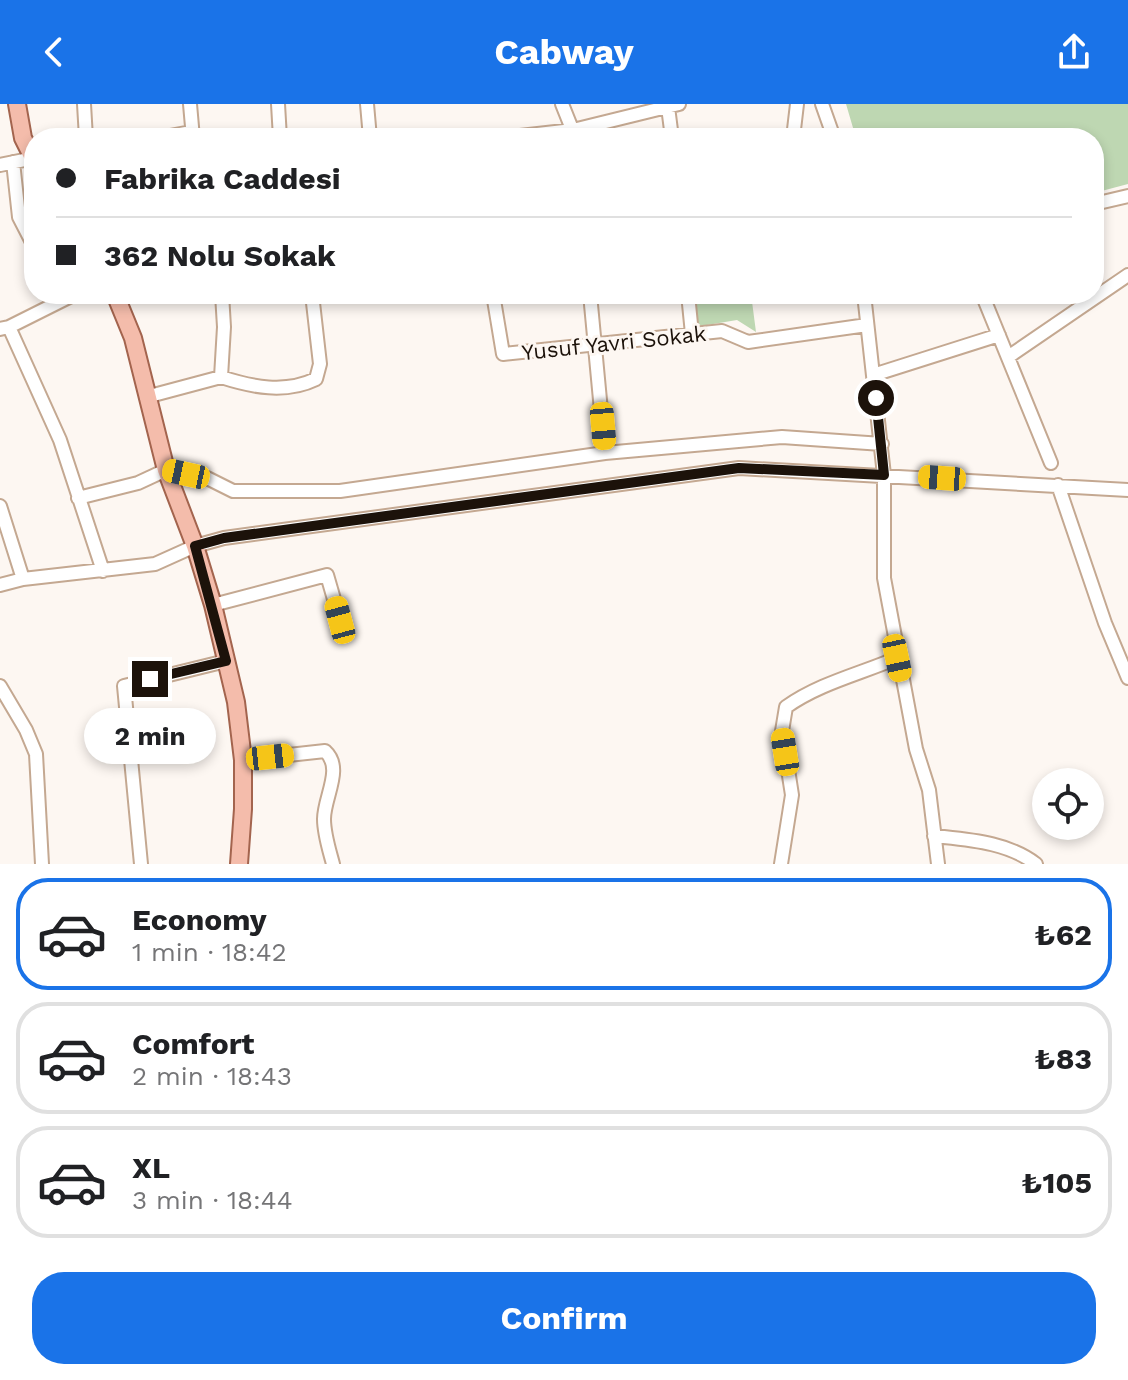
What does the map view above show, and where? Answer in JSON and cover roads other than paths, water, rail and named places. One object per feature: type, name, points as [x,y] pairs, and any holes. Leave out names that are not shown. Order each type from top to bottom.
[{"type":"main road","points":[[17,104],[24,140]]},
{"type":"main road","points":[[119,304],[133,338],[166,470],[213,605],[236,702],[243,760],[239,864]]},
{"type":"street","points":[[84,104],[85,128]]},
{"type":"street","points":[[190,104],[192,128]]},
{"type":"street","points":[[278,104],[279,128]]},
{"type":"street","points":[[367,104],[369,128]]},
{"type":"street","points":[[562,104],[572,128]]},
{"type":"street","points":[[794,128],[797,104]]},
{"type":"street","points":[[822,104],[830,128]]},
{"type":"street","points":[[595,128],[674,105],[673,128]]},
{"type":"street","points":[[6,163],[24,227]]},
{"type":"street","points":[[1104,202],[1128,196]]},
{"type":"street","points":[[1104,291],[1128,275]]},
{"type":"street","points":[[50,304],[4,328],[60,440],[103,571]]},
{"type":"street","points":[[221,377],[223,304]]},
{"type":"street","points":[[146,397],[221,377],[250,387],[281,388],[301,386],[316,379],[320,364],[313,304]]},
{"type":"street","name":"Yusuf Yavri Sokak","points":[[495,304],[503,354],[722,331],[748,342],[867,325]]},
{"type":"street","points":[[591,304],[605,453]]},
{"type":"street","points":[[689,304],[692,334]]},
{"type":"street","points":[[865,304],[882,444],[884,578],[916,749],[929,790],[938,864]]},
{"type":"street","points":[[986,304],[1051,463]]},
{"type":"street","points":[[1008,357],[1086,304]]},
{"type":"street","points":[[873,375],[999,335]]},
{"type":"street","points":[[78,498],[138,483],[166,470],[207,478],[233,491],[328,492],[605,453],[782,437],[882,444]]},
{"type":"street","points":[[0,585],[23,579],[155,564],[195,546],[224,538],[739,468],[1128,490]]},
{"type":"street","points":[[1058,485],[1105,623],[1128,678]]},
{"type":"street","points":[[0,506],[23,579]]},
{"type":"street","points":[[213,605],[327,575],[340,620]]},
{"type":"street","points":[[781,864],[792,795],[782,731],[786,707],[828,683],[858,675],[897,658]]},
{"type":"street","points":[[141,864],[124,686],[226,661]]},
{"type":"street","points":[[0,686],[36,754],[42,864]]},
{"type":"street","points":[[243,760],[325,751],[329,754],[334,768],[324,821],[333,864]]},
{"type":"street","points":[[934,836],[1018,850],[1036,864]]}]
